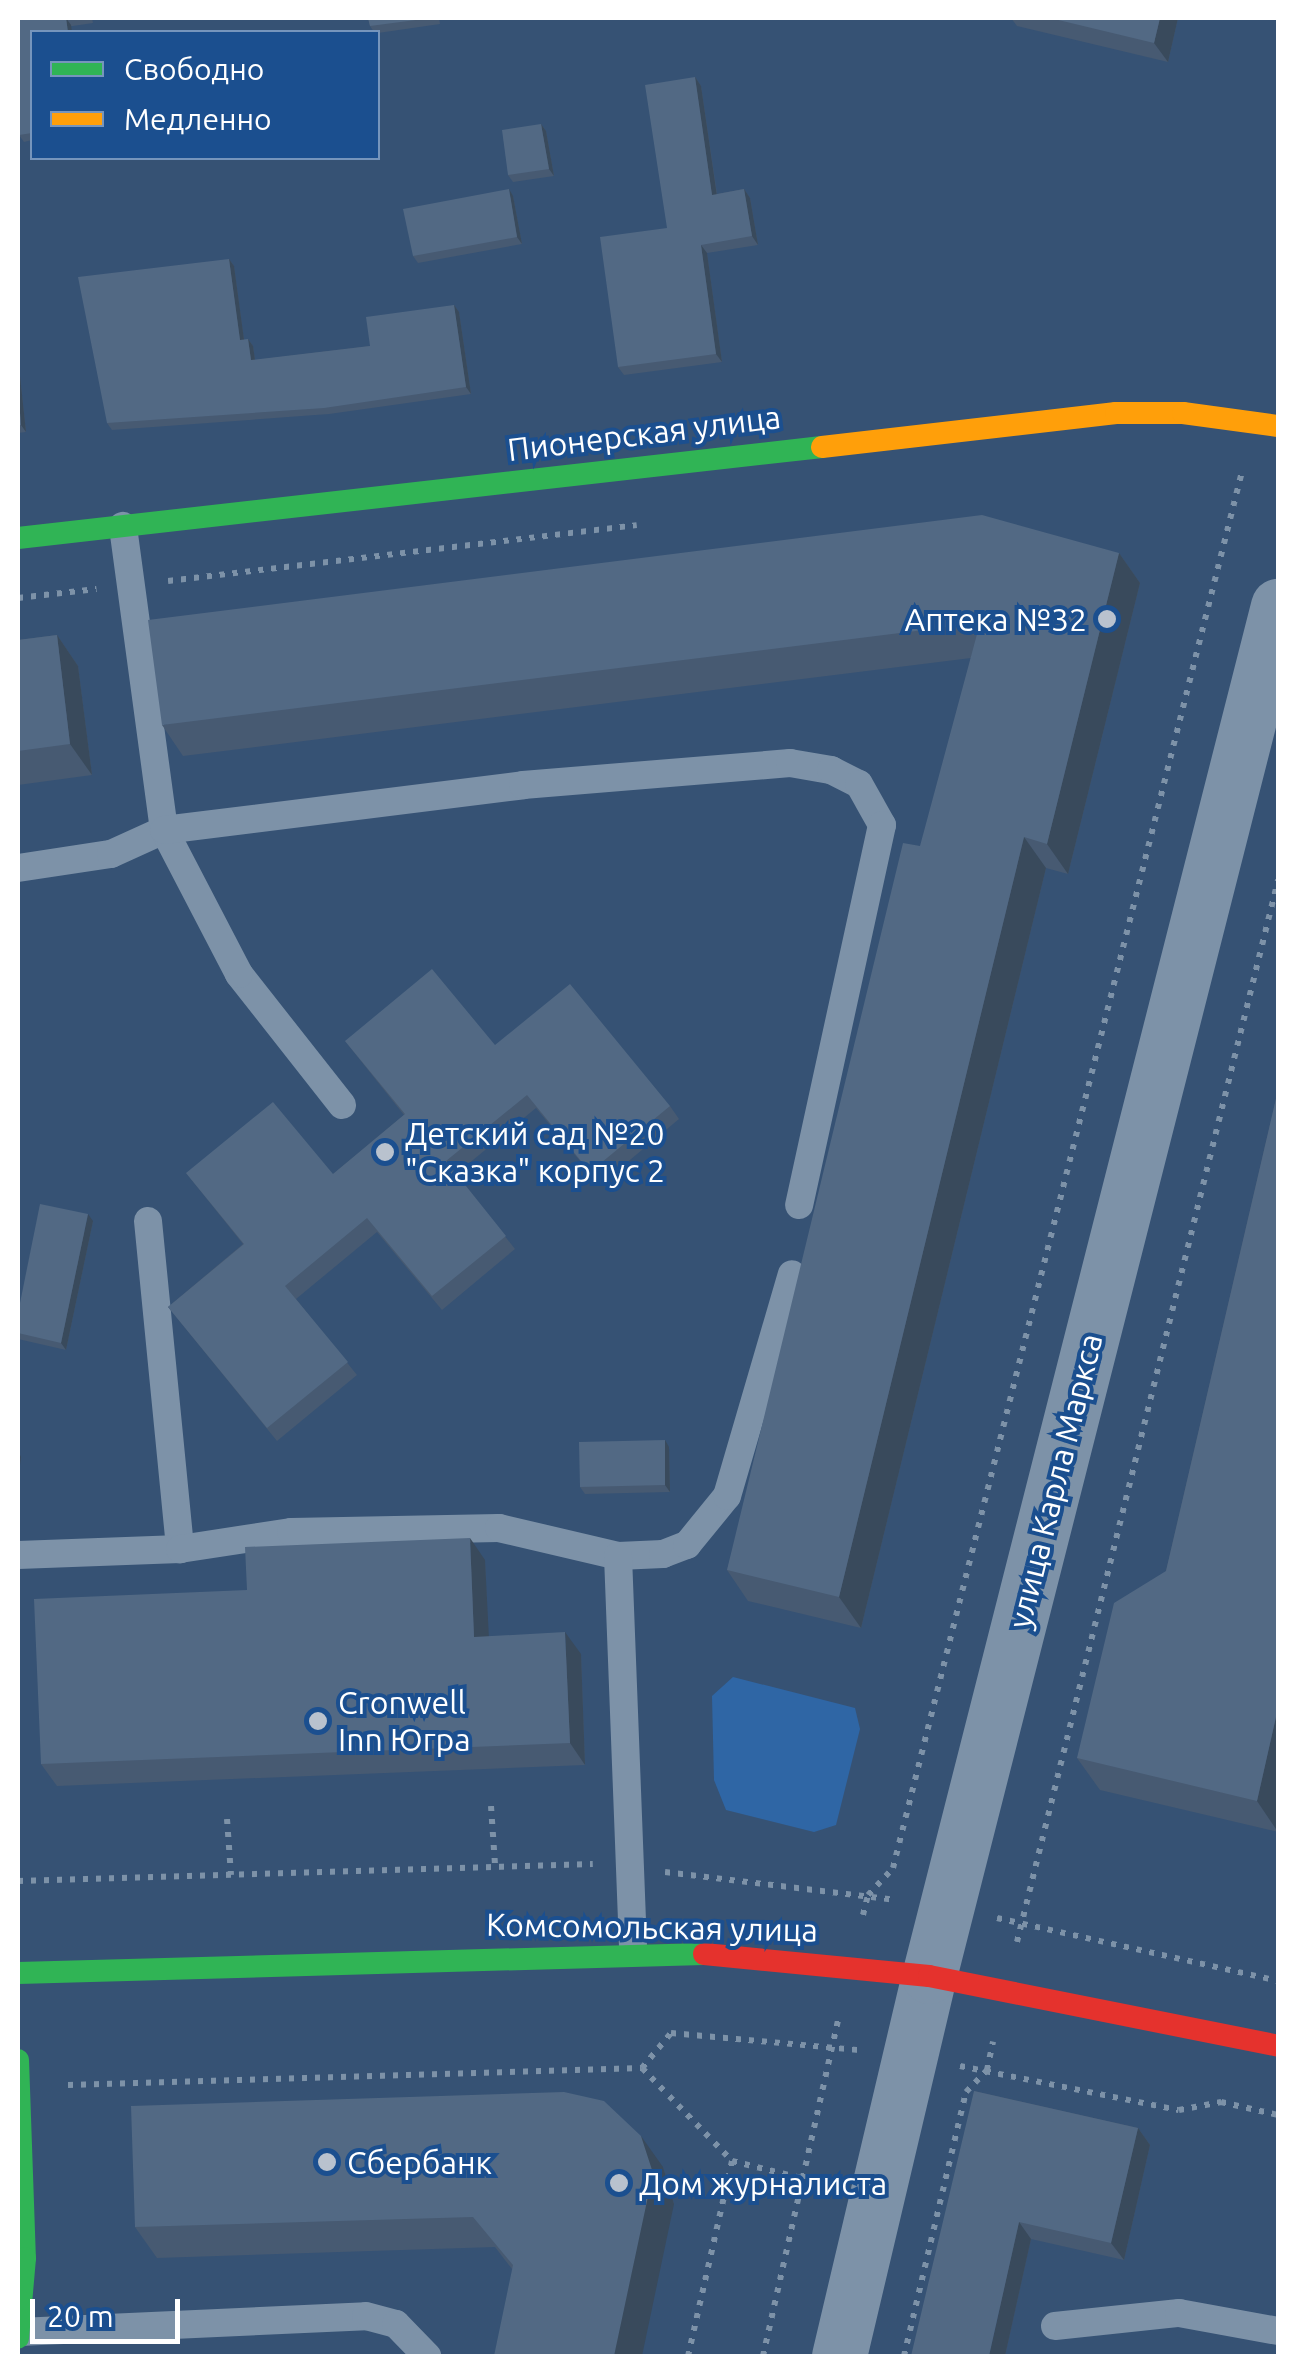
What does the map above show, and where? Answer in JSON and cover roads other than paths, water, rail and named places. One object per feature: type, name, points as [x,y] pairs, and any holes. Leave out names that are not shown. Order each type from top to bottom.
[{"type":"street","name":"Пионерская улица","points":[[18,538],[1061,418],[1183,413],[1278,426]]},
{"type":"street","name":"улица Карла Маркса","points":[[839,2356],[929,1976],[1278,606]]},
{"type":"street","name":"Комсомольская улица","points":[[18,1973],[634,1952],[756,1955],[929,1976],[1278,2046]]},
{"type":"street","points":[[18,2060],[25,2258],[18,2335]]},
{"type":"lane","points":[[123,526],[164,830],[239,974],[342,1105]]},
{"type":"lane","points":[[18,868],[111,854],[164,830],[523,784],[790,763],[832,770],[858,784],[882,824],[878,858],[799,1205]]},
{"type":"lane","points":[[148,1221],[180,1549]]},
{"type":"lane","points":[[18,1556],[180,1549],[291,1532],[499,1528],[618,1556],[687,1545],[727,1496],[792,1274]]},
{"type":"lane","points":[[618,1556],[634,1952]]},
{"type":"lane","points":[[1055,2326],[1179,2314],[1278,2332]]},
{"type":"lane","points":[[18,2335],[366,2316],[396,2324],[426,2356]]},
{"type":"place","name":"Аптека №32","points":[[1107,619]]},
{"type":"place","name":"Детский сад №20 \"Сказка\" корпус 2","points":[[385,1152]]},
{"type":"place","name":"Cronwell Inn Югра","points":[[318,1721]]},
{"type":"place","name":"Сбербанк","points":[[327,2162]]},
{"type":"place","name":"Дом журналиста","points":[[619,2183]]}]
